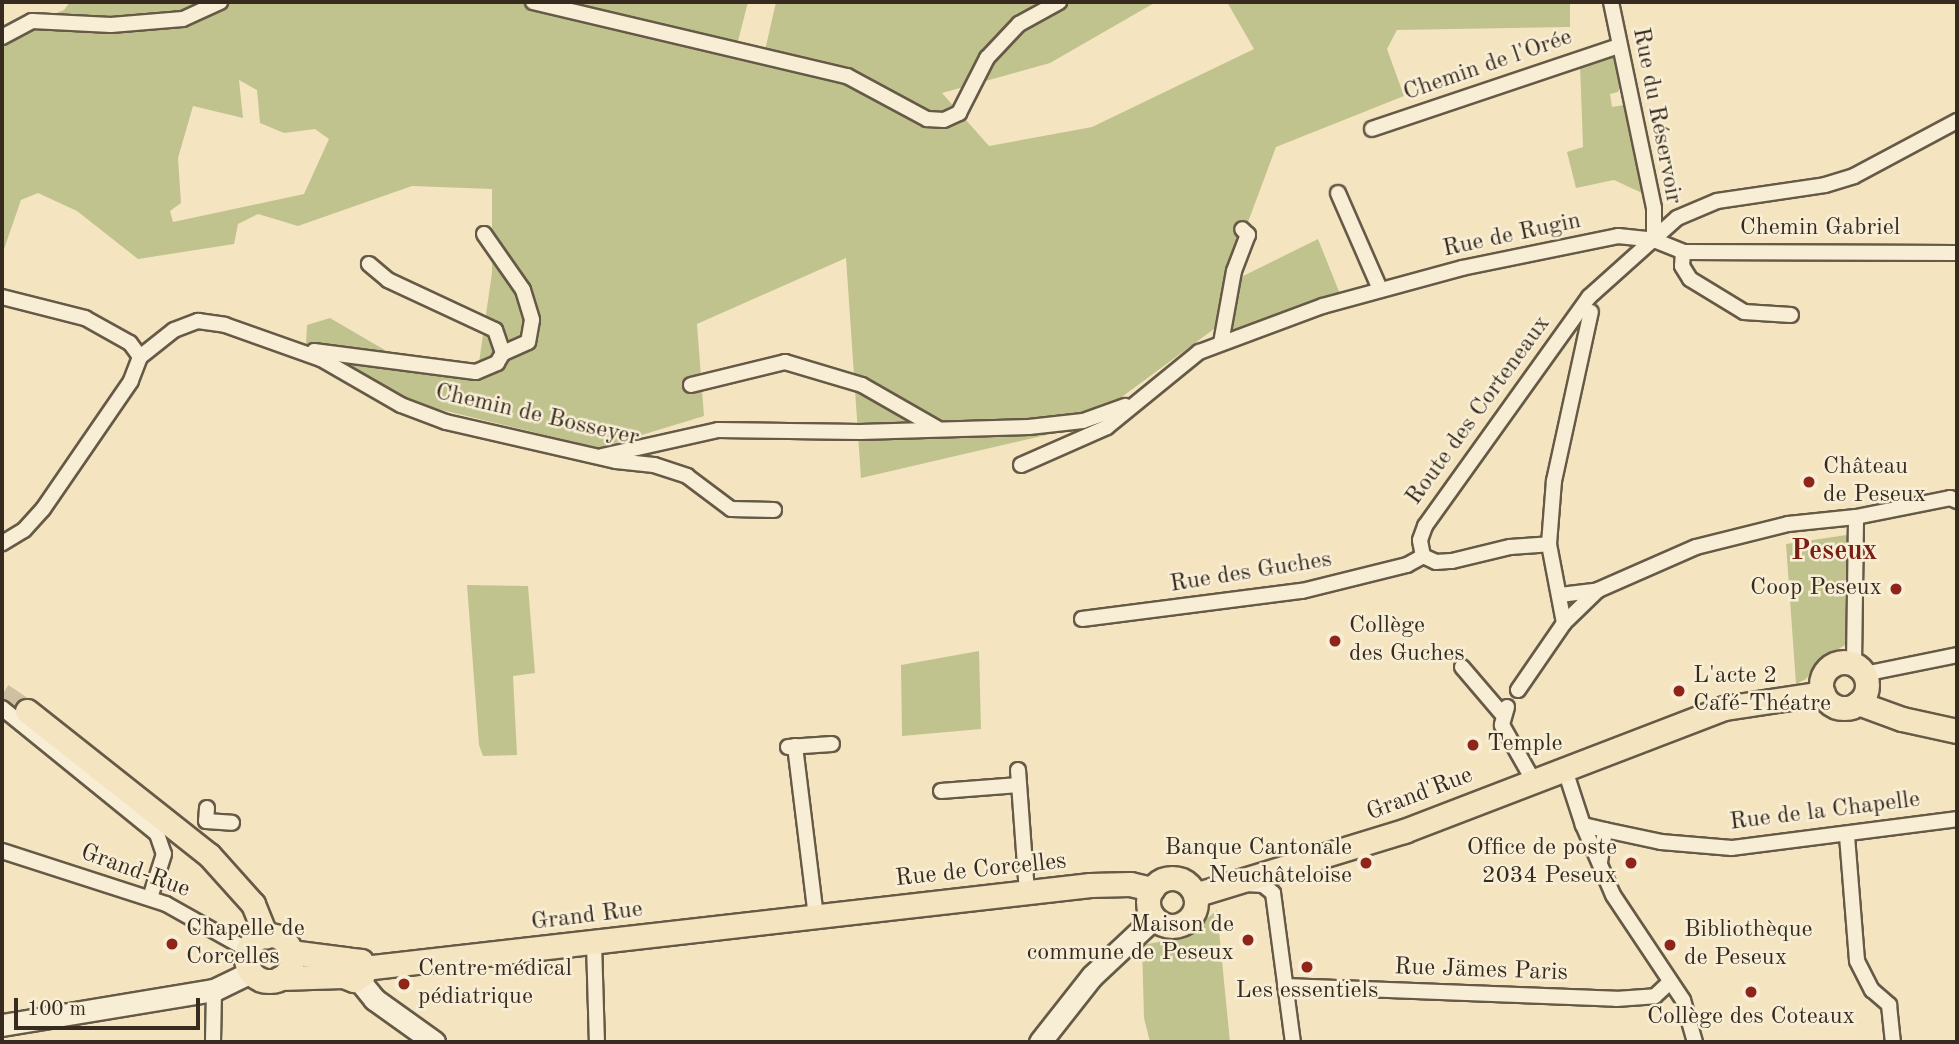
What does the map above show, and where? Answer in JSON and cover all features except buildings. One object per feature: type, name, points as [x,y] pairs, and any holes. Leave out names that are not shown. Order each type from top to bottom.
[{"type":"main road","points":[[1858,702],[1866,690],[1859,669],[1830,667],[1822,679],[1823,693],[1838,707],[1858,702],[1902,719],[1957,731]]},
{"type":"main road","name":"Grand'Rue","points":[[1195,895],[1381,839],[1564,767],[1725,708],[1823,693]]},
{"type":"main road","points":[[27,711],[209,855],[253,904],[266,936]]},
{"type":"main road","points":[[1164,879],[1179,879],[1195,895],[1195,911],[1184,923],[1168,926],[1154,918],[1148,904],[1152,889],[1164,879]]},
{"type":"main road","name":"Rue de Corcelles","points":[[816,916],[1111,884],[1152,889]]},
{"type":"main road","name":"Grand Rue","points":[[352,970],[816,916]]},
{"type":"main road","points":[[1041,1042],[1093,976],[1154,918]]},
{"type":"main road","points":[[266,936],[278,938],[290,952],[352,970],[374,999],[434,1042]]},
{"type":"main road","points":[[2,1025],[214,990],[249,961],[266,936]]},
{"type":"main road","points":[[280,978],[290,967],[290,952]]},
{"type":"main road","points":[[249,961],[261,980],[352,970]]},
{"type":"street","points":[[2,37],[32,20],[111,25],[183,19],[220,2]]},
{"type":"street","points":[[533,2],[847,76],[927,119],[944,120],[959,113],[986,58],[1019,24],[1059,2]]},
{"type":"street","name":"Rue du Réservoir","points":[[1611,2],[1618,46],[1654,208],[1654,240]]},
{"type":"street","name":"Chemin de l'Orée","points":[[1372,129],[1618,46]]},
{"type":"street","name":"Route des Corteneaux","points":[[1423,556],[1420,540],[1425,526],[1589,297],[1677,218],[1717,201],[1854,176],[1957,121]]},
{"type":"street","points":[[1338,193],[1380,289]]},
{"type":"street","points":[[1221,343],[1234,271],[1248,234],[1242,229]]},
{"type":"street","points":[[293,348],[476,372],[497,363],[503,353],[528,342],[531,320],[523,290],[484,234]]},
{"type":"street","name":"Rue de Rugin","points":[[1021,466],[1107,426],[1187,359],[1221,343],[1380,289],[1618,236],[1654,240]]},
{"type":"street","name":"Chemin Gabriel","points":[[1654,240],[1683,252],[1957,253]]},
{"type":"street","points":[[1683,252],[1682,266],[1690,279],[1744,312],[1791,315]]},
{"type":"street","points":[[369,264],[388,281],[495,330],[503,353]]},
{"type":"street","points":[[2,298],[85,318],[130,343],[140,357],[131,381],[44,509],[24,530],[2,543]]},
{"type":"street","points":[[1564,623],[1549,544],[1554,481],[1576,373],[1593,319],[1591,312]]},
{"type":"street","name":"Chemin de Bosseyer","points":[[140,357],[174,330],[198,321],[225,325],[293,348],[401,405],[446,422],[597,457],[654,465],[687,476],[731,509],[774,510]]},
{"type":"street","points":[[691,386],[785,362],[862,385],[939,428]]},
{"type":"street","name":"Rue de Rugin","points":[[597,457],[718,430],[939,428],[1083,421],[1139,400]]},
{"type":"street","points":[[1560,595],[1598,590],[1696,547],[1815,519],[1856,517],[1901,505],[1957,501]]},
{"type":"street","points":[[1856,517],[1859,669],[1957,655]]},
{"type":"street","points":[[1423,556],[1436,562],[1451,561],[1510,547],[1549,544]]},
{"type":"street","name":"Rue des Guches","points":[[1083,619],[1302,591],[1407,565],[1423,556]]},
{"type":"street","points":[[1518,690],[1564,623],[1598,590]]},
{"type":"street","points":[[1462,667],[1505,711],[1502,725],[1533,780]]},
{"type":"street","points":[[2,708],[157,834],[164,854],[150,898]]},
{"type":"street","points":[[816,916],[790,746],[832,744]]},
{"type":"street","points":[[1564,767],[1583,825],[1613,895],[1689,1012],[1695,1042]]},
{"type":"street","points":[[1018,770],[1027,892]]},
{"type":"street","points":[[941,791],[1019,785]]},
{"type":"street","points":[[207,808],[206,821],[232,823]]},
{"type":"street","name":"Rue de la Chapelle","points":[[1583,825],[1709,848],[1847,836],[1882,826],[1957,819]]},
{"type":"street","points":[[1600,862],[1605,830]]},
{"type":"street","points":[[1847,836],[1857,961],[1872,990],[1889,1005],[1893,1042]]},
{"type":"street","name":"Grand-Rue","points":[[2,851],[150,898],[249,961]]},
{"type":"street","points":[[1226,884],[1256,884],[1271,890],[1293,1042]]},
{"type":"street","points":[[594,943],[597,1042]]},
{"type":"street","name":"Rue Jämes Paris","points":[[1285,986],[1616,999],[1655,996],[1670,982]]},
{"type":"street","points":[[213,1042],[214,990]]},
{"type":"green space","points":[[70,2],[547,2],[764,55],[776,2],[1156,2],[1050,63],[942,93],[989,146],[1092,127],[1254,49],[1227,2],[1570,2],[1570,27],[1397,30],[1387,49],[1404,96],[1276,147],[1229,273],[1214,329],[1081,427],[861,478],[846,258],[697,324],[704,416],[599,448],[405,401],[306,346],[307,325],[330,318],[407,363],[478,369],[492,273],[492,189],[412,186],[298,226],[258,214],[238,224],[234,244],[138,259],[77,211],[38,193],[21,200],[2,255],[2,34],[64,10]],"holes":[[[239,80],[257,90],[260,123],[284,133],[315,129],[329,139],[304,194],[173,222],[170,211],[181,203],[178,158],[193,106],[243,118]]]},
{"type":"green space","points":[[564,2],[748,2],[737,45]]},
{"type":"green space","points":[[1606,57],[1615,58],[1621,85],[1618,92],[1610,94],[1612,107],[1624,105],[1642,193],[1614,180],[1576,188],[1567,152],[1583,147],[1580,65]]},
{"type":"green space","points":[[1318,239],[1340,294],[1233,331],[1235,280]]},
{"type":"green space","points":[[1853,534],[1847,644],[1823,658],[1806,679],[1796,684],[1786,544]]},
{"type":"green space","points":[[467,585],[528,586],[535,673],[513,676],[517,755],[483,756],[479,745]]},
{"type":"green space","points":[[979,651],[981,729],[902,736],[901,665]]},
{"type":"green space","points":[[1217,910],[1230,1042],[1150,1042],[1144,1018],[1142,945],[1185,937]]},
{"type":"tunnel","points":[[2,694],[27,711]]},
{"type":"place","name":"Château de Peseux","points":[[1809,482]]},
{"type":"place","name":"Coop Peseux","points":[[1896,589]]},
{"type":"place","name":"Collège des Guches","points":[[1335,641]]},
{"type":"place","name":"L'acte 2 Café-Théatre","points":[[1679,691]]},
{"type":"place","name":"Temple","points":[[1473,745]]},
{"type":"place","name":"Banque Cantonale Neuchâteloise","points":[[1366,863]]},
{"type":"place","name":"Office de poste 2034 Peseux","points":[[1631,863]]},
{"type":"place","name":"Maison de commune de Peseux","points":[[1248,940]]},
{"type":"place","name":"Chapelle de Corcelles","points":[[172,944]]},
{"type":"place","name":"Bibliothèque de Peseux","points":[[1670,945]]},
{"type":"place","name":"Les essentiels","points":[[1307,967]]},
{"type":"place","name":"Centre médical pédiatrique","points":[[404,984]]},
{"type":"place","name":"Collège des Coteaux","points":[[1751,992]]},
{"type":"district","name":"Peseux","points":[[1834,552]]}]
